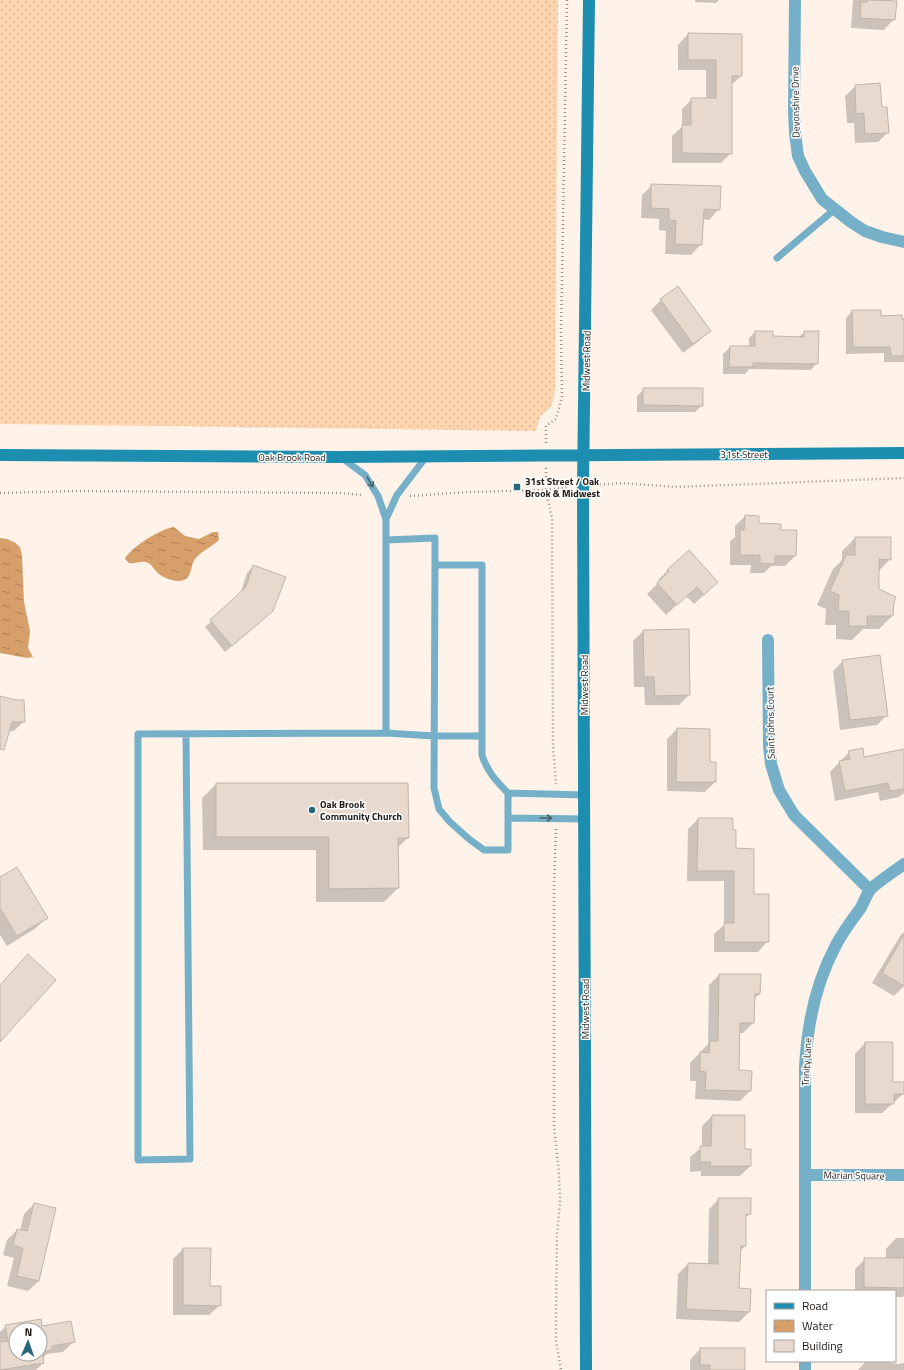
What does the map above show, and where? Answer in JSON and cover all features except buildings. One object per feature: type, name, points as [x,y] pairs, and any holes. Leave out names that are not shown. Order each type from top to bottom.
[{"type":"main road","name":"Midwest Road","points":[[586,1370],[583,486],[589,0]]},
{"type":"main road","name":"31st Street","points":[[584,456],[904,453]]},
{"type":"main road","name":"Oak Brook Road","points":[[0,455],[340,457],[584,456]]},
{"type":"street","name":"Devonshire Drive","points":[[795,0],[794,111],[798,156],[822,199],[851,222],[865,230],[882,237],[904,242]]},
{"type":"street","name":"Saint Johns Court","points":[[768,640],[769,746],[771,764],[779,790],[794,815],[870,890]]},
{"type":"street","name":"Trinity Lane","points":[[805,1290],[805,1068],[811,1011],[817,989],[832,952],[846,928],[861,907],[870,890],[904,864]]},
{"type":"street","name":"Marian Square","points":[[805,1175],[904,1175]]},
{"type":"lane","points":[[777,258],[835,209]]},
{"type":"lane","points":[[340,457],[365,474],[378,496],[386,519],[386,733]]},
{"type":"lane","points":[[386,519],[397,495],[426,457]]},
{"type":"lane","points":[[386,540],[435,538],[434,788],[438,809],[450,822],[484,850],[508,850],[508,793]]},
{"type":"lane","points":[[435,565],[482,565],[482,755],[485,764],[494,779],[508,793],[584,795]]},
{"type":"lane","points":[[186,734],[190,1159],[138,1160],[138,734],[386,733],[434,736],[481,736]]},
{"type":"lane","points":[[508,818],[584,819]]},
{"type":"path","points":[[546,426],[556,419],[562,397],[561,332],[567,0]]},
{"type":"path","points":[[621,483],[677,487],[904,478]]},
{"type":"path","points":[[397,495],[406,497],[468,492],[546,490],[552,519],[553,747],[556,794]]},
{"type":"path","points":[[0,493],[339,493],[378,496]]},
{"type":"path","points":[[556,818],[554,883],[554,1126],[559,1172],[560,1203],[556,1321],[556,1341],[560,1370]]},
{"type":"shaded area","points":[[0,0],[558,0],[555,390],[552,405],[540,417],[536,431],[0,424]]},
{"type":"water","points":[[174,527],[185,536],[199,539],[213,532],[218,532],[219,540],[195,559],[188,577],[182,581],[165,578],[147,563],[129,563],[125,559],[139,544],[146,539],[168,528]]},
{"type":"water","points":[[0,538],[14,542],[20,547],[22,556],[24,602],[30,631],[28,648],[33,657],[27,658],[0,653]]},
{"type":"place","name":"31st Street / Oak Brook & Midwest","points":[[517,487]]},
{"type":"place","name":"Oak Brook Community Church","points":[[312,810]]}]
